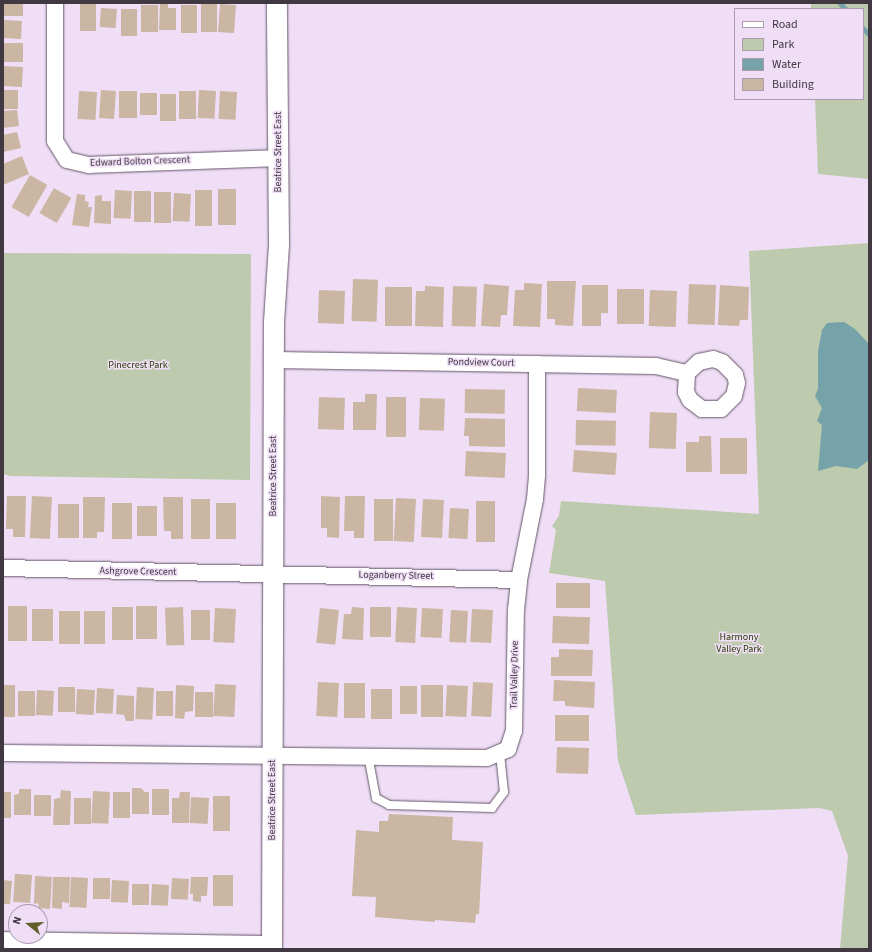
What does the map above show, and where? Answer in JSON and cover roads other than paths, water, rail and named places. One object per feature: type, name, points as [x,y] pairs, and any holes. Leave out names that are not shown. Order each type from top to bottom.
[{"type":"street","name":"Edward Bolton Crescent","points":[[55,3],[55,142],[67,160],[88,165],[279,158]]},
{"type":"street","name":"Beatrice Street East","points":[[272,947],[274,360],[279,158],[277,3]]},
{"type":"street","name":"Pondview Court","points":[[274,360],[656,366],[687,373]]},
{"type":"street","name":"Trail Valley Drive","points":[[500,755],[508,749],[514,731],[516,610],[519,580],[535,499],[537,364]]},
{"type":"street","name":"Ashgrove Crescent","points":[[3,568],[273,573]]},
{"type":"street","name":"Loganberry Street","points":[[273,573],[519,580]]},
{"type":"street","points":[[3,753],[368,755],[486,758],[500,755]]},
{"type":"street","points":[[3,940],[272,947]]},
{"type":"lane","points":[[368,755],[376,798],[389,805],[492,808],[504,792],[500,755]]},
{"type":"water","points":[[844,322],[855,329],[869,344],[869,460],[857,469],[836,466],[818,471],[822,425],[817,421],[822,408],[815,396],[818,389],[818,351],[822,330],[827,323]]},
{"type":"waterway","points":[[840,3],[845,8]]},
{"type":"waterway","points":[[864,29],[869,34]]},
{"type":"park label","name":"Pinecrest Park","points":[[138,366]]},
{"type":"park label","name":"Harmony Valley Park","points":[[739,642]]}]
